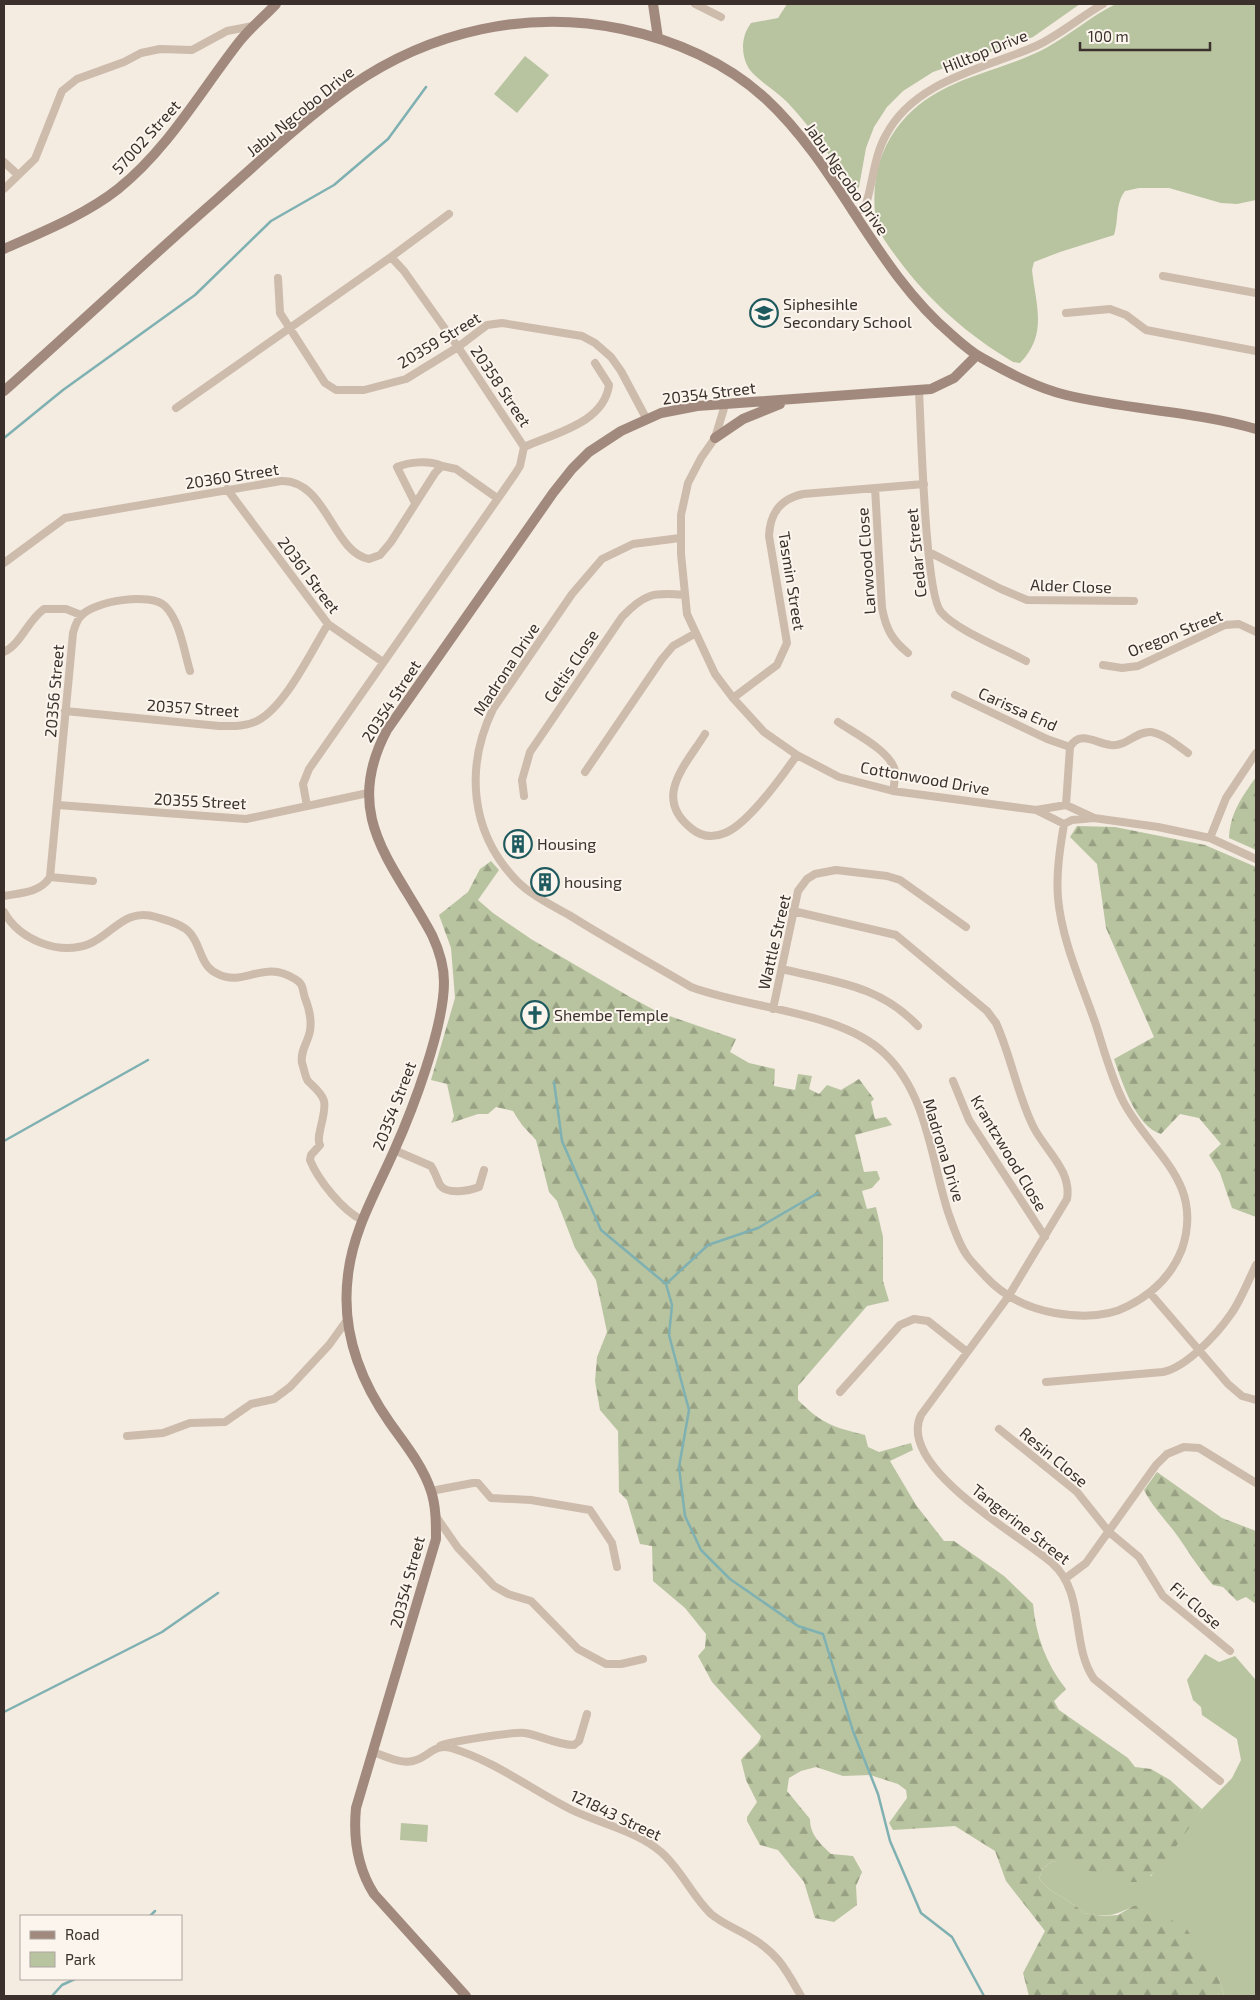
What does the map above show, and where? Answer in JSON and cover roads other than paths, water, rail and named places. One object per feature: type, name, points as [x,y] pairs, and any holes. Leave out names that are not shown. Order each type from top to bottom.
[{"type":"street","name":"57002 Street","points":[[4,250],[104,199],[128,180],[181,123],[239,42],[276,4]]},
{"type":"street","points":[[653,4],[658,38]]},
{"type":"street","points":[[695,4],[721,17]]},
{"type":"street","name":"Hilltop Drive","points":[[852,211],[862,210],[866,204],[878,153],[886,135],[908,107],[945,82],[965,72],[1036,46],[1103,4]]},
{"type":"street","name":"Jabu Ngcobo Drive","points":[[4,391],[128,276],[286,138],[355,84],[385,66],[458,34],[518,22],[550,21],[593,24],[658,38],[713,62],[741,79],[768,101],[821,164],[915,299],[944,328],[977,355],[1035,385],[1067,395],[1256,428]]},
{"type":"street","points":[[4,189],[17,174],[35,159],[62,92],[77,79],[124,62],[141,53],[160,49],[192,50],[227,31],[253,26]]},
{"type":"street","points":[[4,162],[17,174]]},
{"type":"street","points":[[176,408],[449,214]]},
{"type":"street","name":"20358 Street","points":[[308,806],[303,784],[309,769],[520,466],[524,447],[458,347],[404,271],[391,257]]},
{"type":"street","points":[[1163,276],[1256,293]]},
{"type":"street","name":"20359 Street","points":[[278,278],[280,313],[325,382],[336,390],[364,390],[406,379],[458,347],[476,331],[494,324],[582,336],[595,343],[611,357],[621,371],[646,418]]},
{"type":"street","points":[[1066,313],[1110,309],[1126,315],[1146,330],[1256,351]]},
{"type":"street","points":[[715,438],[743,419],[795,399],[919,391],[941,385],[954,378],[977,355]]},
{"type":"street","points":[[524,447],[594,415],[606,398],[609,383],[595,363]]},
{"type":"street","name":"Cedar Street","points":[[919,391],[933,596],[939,611],[951,622],[1026,661]]},
{"type":"street","name":"20354 Street","points":[[466,1996],[380,1902],[364,1876],[357,1858],[354,1826],[356,1808],[436,1540],[435,1515],[431,1491],[410,1451],[367,1386],[356,1362],[347,1320],[347,1276],[350,1258],[362,1220],[414,1101],[433,1041],[443,996],[444,981],[438,948],[432,934],[374,833],[368,793],[376,751],[387,730],[553,493],[572,469],[589,452],[621,430],[646,418],[672,410],[795,399]]},
{"type":"street","name":"Cottonwood Drive","points":[[725,405],[715,438],[701,458],[688,483],[681,515],[680,538],[687,614],[715,674],[733,698],[764,732],[797,755],[839,777],[893,791],[1036,810],[1066,807],[1094,818]]},
{"type":"street","points":[[415,503],[397,467],[422,462],[456,469],[497,498]]},
{"type":"street","name":"20360 Street","points":[[4,564],[60,520],[227,489],[281,481],[300,484],[308,490],[354,552],[369,559],[380,555],[391,542],[435,473],[442,466]]},
{"type":"street","name":"Tasmin Street","points":[[733,698],[777,665],[787,643],[769,536],[771,519],[776,508],[784,501],[802,494],[924,484]]},
{"type":"street","name":"Larwood Close","points":[[875,488],[882,608],[886,627],[894,642],[908,653]]},
{"type":"street","name":"20361 Street","points":[[227,489],[328,624],[383,662]]},
{"type":"street","name":"Madrona Drive","points":[[680,538],[633,544],[616,551],[602,560],[589,572],[572,594],[493,709],[484,728],[477,754],[475,773],[477,803],[487,837],[516,880],[539,898],[691,987],[715,996],[849,1029],[871,1041],[887,1055],[903,1076],[918,1104],[942,1194],[955,1233],[966,1255],[1008,1297],[1041,1311],[1089,1316],[1122,1309],[1150,1293],[1166,1277],[1180,1252],[1186,1224],[1184,1199],[1173,1169],[1122,1100],[1064,934],[1058,884],[1060,822],[1056,813],[1066,807]]},
{"type":"street","name":"Alder Close","points":[[929,552],[1001,589],[1027,600],[1134,601]]},
{"type":"street","name":"Celtis Close","points":[[524,796],[523,774],[530,752],[622,617],[636,603],[652,594],[684,595]]},
{"type":"street","points":[[4,652],[15,644],[27,625],[44,609],[66,609],[81,615],[89,609],[108,603],[144,598],[158,602],[170,612],[190,671]]},
{"type":"street","name":"20356 Street","points":[[50,877],[73,633],[81,615]]},
{"type":"street","name":"20357 Street","points":[[65,711],[219,726],[242,726],[256,722],[278,706],[328,624]]},
{"type":"street","name":"Oregon Street","points":[[1103,665],[1122,668],[1138,666],[1225,625],[1239,624],[1256,632]]},
{"type":"street","points":[[585,772],[662,659],[673,646],[696,633]]},
{"type":"street","name":"Carissa End","points":[[955,695],[1047,739],[1070,747]]},
{"type":"street","points":[[838,722],[891,760],[895,771],[893,791]]},
{"type":"street","points":[[1060,822],[1072,820],[1074,816],[1066,807],[1070,747],[1074,741],[1084,737],[1116,746],[1140,734],[1151,732],[1164,737],[1188,753]]},
{"type":"street","points":[[705,734],[677,779],[672,796],[678,815],[693,830],[704,835],[713,836],[726,833],[736,826],[774,786],[797,755]]},
{"type":"street","points":[[1210,838],[1226,798],[1256,753]]},
{"type":"street","name":"20355 Street","points":[[58,805],[225,819],[246,818],[368,793]]},
{"type":"street","name":"Cottonwood Drive","points":[[1036,810],[1060,822]]},
{"type":"street","name":"Cottonwood Drive","points":[[1072,820],[1094,818],[1158,827],[1210,838],[1256,859]]},
{"type":"street","name":"Wattle Street","points":[[773,1009],[798,891],[807,879],[816,874],[836,870],[900,880],[966,927]]},
{"type":"street","points":[[4,896],[32,891],[44,884],[50,877],[93,881]]},
{"type":"street","name":"Tangerine Street","points":[[794,911],[896,935],[987,1011],[996,1023],[1033,1127],[1067,1181],[1068,1199],[1008,1297],[921,1415],[916,1430],[920,1444],[960,1494],[1051,1562],[1066,1578],[1073,1600],[1084,1662],[1094,1679],[1220,1781]]},
{"type":"street","points":[[4,912],[17,930],[48,946],[60,947],[87,945],[122,920],[136,916],[153,916],[190,933],[209,968],[220,975],[236,978],[263,970],[277,970],[296,979],[303,985],[311,1022],[302,1049],[302,1060],[307,1080],[315,1086],[324,1101],[324,1115],[318,1137],[320,1145],[311,1155],[310,1160],[323,1182],[355,1217],[362,1220]]},
{"type":"street","points":[[782,969],[870,991],[898,1008],[918,1026]]},
{"type":"street","name":"Krantzwood Close","points":[[953,1081],[969,1120],[1039,1231],[1045,1237]]},
{"type":"street","points":[[394,1150],[432,1166],[440,1184],[447,1190],[465,1191],[479,1187],[484,1170]]},
{"type":"street","points":[[1046,1382],[1163,1372],[1176,1368],[1198,1350],[1231,1314],[1256,1266]]},
{"type":"street","points":[[1150,1293],[1228,1384],[1242,1396],[1256,1400]]},
{"type":"street","points":[[840,1392],[900,1325],[914,1319],[928,1321],[967,1352]]},
{"type":"street","points":[[127,1436],[163,1433],[201,1421],[225,1422],[252,1404],[274,1399],[290,1387],[329,1345],[347,1320]]},
{"type":"street","name":"Resin Close","points":[[999,1429],[1072,1487],[1109,1532]]},
{"type":"street","points":[[1066,1578],[1086,1563],[1156,1465],[1175,1450],[1191,1446],[1204,1450],[1256,1484]]},
{"type":"street","points":[[431,1491],[474,1482],[478,1483],[491,1498],[531,1500],[590,1510],[612,1543],[618,1567]]},
{"type":"street","points":[[435,1515],[458,1548],[494,1586],[508,1594],[531,1602],[578,1649],[606,1664],[621,1664],[643,1659]]},
{"type":"street","name":"Fir Close","points":[[1109,1532],[1133,1550],[1169,1603],[1230,1651]]},
{"type":"street","points":[[373,1752],[408,1762],[415,1761],[450,1742],[482,1739],[516,1732],[574,1745],[579,1741],[587,1714]]},
{"type":"street","name":"121843 Street","points":[[439,1747],[454,1748],[509,1773],[574,1811],[651,1844],[668,1858],[695,1896],[712,1914],[767,1948],[782,1962],[801,1996]]},
{"type":"waterway","points":[[4,438],[63,390],[195,295],[271,221],[334,185],[388,139],[426,87]]},
{"type":"waterway","points":[[4,1141],[148,1060]]},
{"type":"waterway","points":[[554,1082],[562,1141],[601,1230],[666,1284],[672,1305],[669,1335],[689,1410],[679,1467],[685,1516],[701,1550],[730,1579],[798,1626],[823,1634],[853,1731],[878,1794],[890,1841],[921,1913],[952,1937],[984,1996]]},
{"type":"waterway","points":[[666,1284],[708,1245],[758,1228],[818,1193]]},
{"type":"waterway","points":[[4,1712],[162,1632],[218,1593]]},
{"type":"waterway","points":[[151,1915],[155,1911]]},
{"type":"waterway","points":[[52,1996],[62,1985],[73,1980]]},
{"type":"place","name":"Siphesihle Secondary School","points":[[764,313]]},
{"type":"place","name":"Housing","points":[[518,844]]},
{"type":"place","name":"housing","points":[[545,882]]},
{"type":"place","name":"Shembe Temple","points":[[535,1015]]}]
